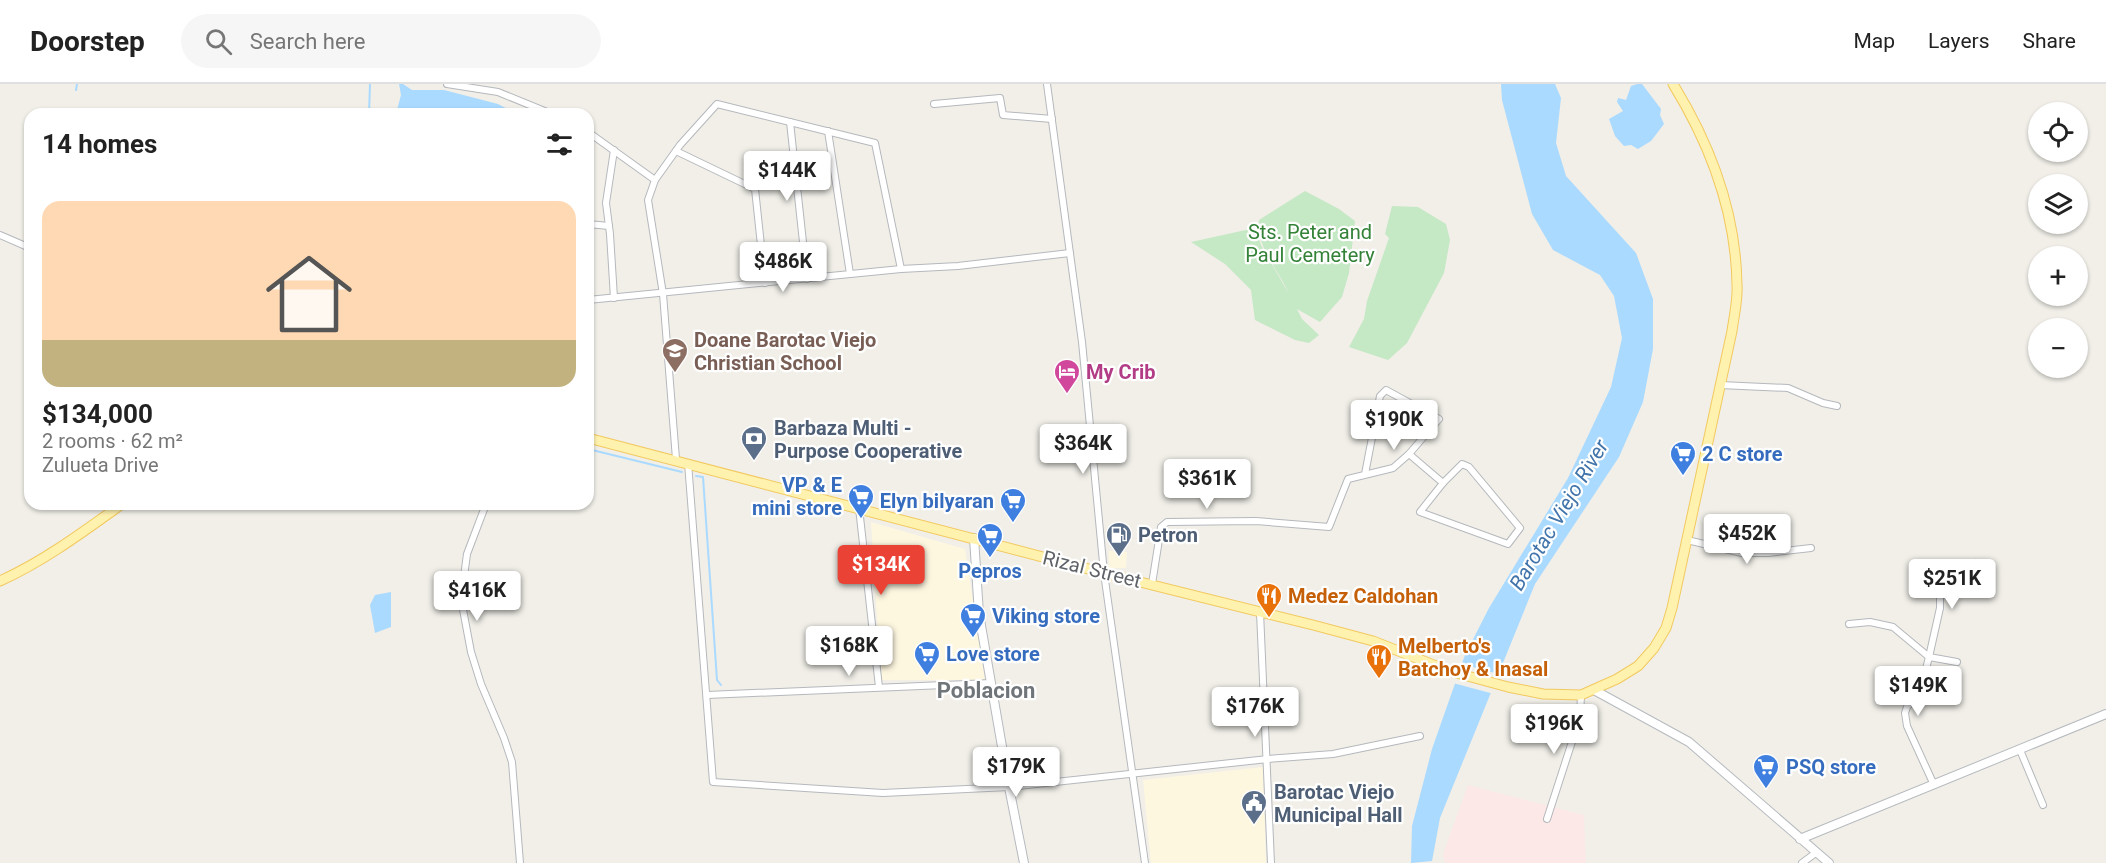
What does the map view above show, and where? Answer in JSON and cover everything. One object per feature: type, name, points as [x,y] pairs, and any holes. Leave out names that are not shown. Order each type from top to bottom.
[{"type":"main road","name":"Rizal Street","points":[[594,439],[1373,641],[1449,671],[1508,687],[1544,694],[1581,695],[1638,666],[1654,648],[1666,628],[1732,331],[1738,287],[1735,247],[1725,202],[1709,154],[1673,84]]},
{"type":"main road","points":[[0,581],[21,572],[68,543],[114,510]]},
{"type":"street","points":[[447,84],[498,92],[537,108]]},
{"type":"street","points":[[1047,84],[1082,342],[1104,573],[1145,863]]},
{"type":"street","points":[[934,104],[1000,98],[1003,115],[1052,119]]},
{"type":"street","points":[[676,459],[663,294],[648,200],[655,180],[676,151],[717,104],[875,143],[901,269]]},
{"type":"street","points":[[790,122],[807,279]]},
{"type":"street","points":[[828,131],[850,274]]},
{"type":"street","points":[[594,136],[655,180]]},
{"type":"street","points":[[614,150],[606,203],[614,298]]},
{"type":"street","points":[[676,151],[755,189],[765,283]]},
{"type":"street","points":[[594,225],[609,226]]},
{"type":"street","points":[[0,235],[24,245]]},
{"type":"street","points":[[594,300],[901,269],[958,266],[1070,253]]},
{"type":"street","points":[[1720,385],[1788,388],[1823,403],[1837,406]]},
{"type":"street","points":[[1152,584],[1161,527],[1167,522],[1256,521],[1329,527],[1348,479],[1394,468],[1439,419],[1386,390],[1380,396],[1365,474]]},
{"type":"street","points":[[1409,454],[1443,483]]},
{"type":"street","points":[[688,463],[713,782],[883,793],[1009,787],[1333,754],[1420,736]]},
{"type":"street","points":[[1462,464],[1469,466],[1520,528],[1508,544],[1420,512],[1443,483],[1462,464]]},
{"type":"street","points":[[860,508],[879,687]]},
{"type":"street","points":[[484,510],[467,554],[461,600],[474,663],[512,762],[520,863]]},
{"type":"street","points":[[974,538],[980,614],[1024,863]]},
{"type":"street","points":[[1687,540],[1742,553],[1768,553],[1811,548]]},
{"type":"street","points":[[1934,785],[1907,726],[1905,713],[1907,707],[1920,692],[1945,582],[1956,572],[1976,563]]},
{"type":"street","points":[[1260,612],[1271,863]]},
{"type":"street","points":[[1849,624],[1870,622],[1893,627],[1929,657],[1957,662]]},
{"type":"street","points":[[707,695],[992,683]]},
{"type":"street","points":[[1594,690],[1689,742],[1829,863]]},
{"type":"street","points":[[1547,819],[1580,717],[1581,695]]},
{"type":"street","points":[[1800,839],[2106,714]]},
{"type":"street","points":[[2020,750],[2043,805]]},
{"type":"street","points":[[1802,863],[1817,852]]},
{"type":"shaded area","points":[[871,522],[965,549],[985,680],[881,680]]},
{"type":"shaded area","points":[[1109,551],[1127,552],[1126,568],[1109,568]]},
{"type":"shaded area","points":[[1263,767],[1266,863],[1151,863],[1143,780]]},
{"type":"shaded area","points":[[1468,785],[1584,815],[1586,863],[1445,863],[1443,854]]},
{"type":"green space","name":"Sts. Peter and Paul Cemetery","points":[[1305,191],[1339,209],[1355,221],[1349,273],[1342,297],[1320,322],[1297,309],[1302,319],[1319,335],[1309,343],[1295,340],[1255,320],[1251,290],[1225,264],[1191,242],[1255,228],[1261,245],[1289,294],[1261,240],[1259,220]]},
{"type":"green space","points":[[1392,206],[1418,207],[1446,224],[1450,240],[1444,273],[1407,343],[1388,360],[1349,347],[1364,319],[1367,301],[1389,238],[1385,234]]},
{"type":"water","points":[[399,84],[412,90],[444,90],[506,108],[398,108],[401,95]]},
{"type":"water","name":"Barotac Viejo River","points":[[1501,84],[1555,84],[1561,98],[1556,143],[1566,176],[1636,253],[1653,299],[1653,349],[1643,402],[1619,457],[1535,584],[1440,818],[1432,861],[1411,863],[1412,826],[1432,749],[1465,655],[1489,608],[1568,478],[1611,387],[1622,338],[1614,296],[1600,275],[1553,250],[1532,214],[1502,100]]},
{"type":"water","points":[[1642,84],[1661,109],[1660,115],[1664,124],[1651,141],[1638,149],[1631,145],[1624,146],[1615,136],[1609,119],[1623,111],[1617,102],[1618,98],[1626,100],[1631,86]]},
{"type":"water","points":[[391,592],[391,627],[375,633],[370,605],[375,595]]},
{"type":"pier","points":[[1459,663],[1502,675],[1494,694],[1453,683]]},
{"type":"waterway","points":[[76,90],[77,84]]},
{"type":"waterway","points":[[369,108],[370,84]]},
{"type":"waterway","points":[[594,450],[682,472]]},
{"type":"waterway","points":[[696,476],[703,477],[717,680],[721,685]]},
{"type":"place","name":"Doane Barotac Viejo Christian School","points":[[675,374]]},
{"type":"place","name":"My Crib","points":[[1067,395]]},
{"type":"place","name":"Barbaza Multi - Purpose Cooperative","points":[[754,462]]},
{"type":"place","name":"2 C store","points":[[1683,477]]},
{"type":"place","name":"VP & E mini store","points":[[861,520]]},
{"type":"place","name":"Elyn bilyaran","points":[[1013,524]]},
{"type":"place","name":"Petron","points":[[1119,558]]},
{"type":"place","name":"Pepros","points":[[990,559]]},
{"type":"place","name":"Medez Caldohan","points":[[1269,619]]},
{"type":"place","name":"Viking store","points":[[973,639]]},
{"type":"place","name":"Love store","points":[[927,677]]},
{"type":"place","name":"Melberto's Batchoy & Inasal","points":[[1379,680]]},
{"type":"place","name":"PSQ store","points":[[1766,790]]},
{"type":"place","name":"Barotac Viejo Municipal Hall","points":[[1254,826]]},
{"type":"district","name":"Poblacion","points":[[986,690]]}]
